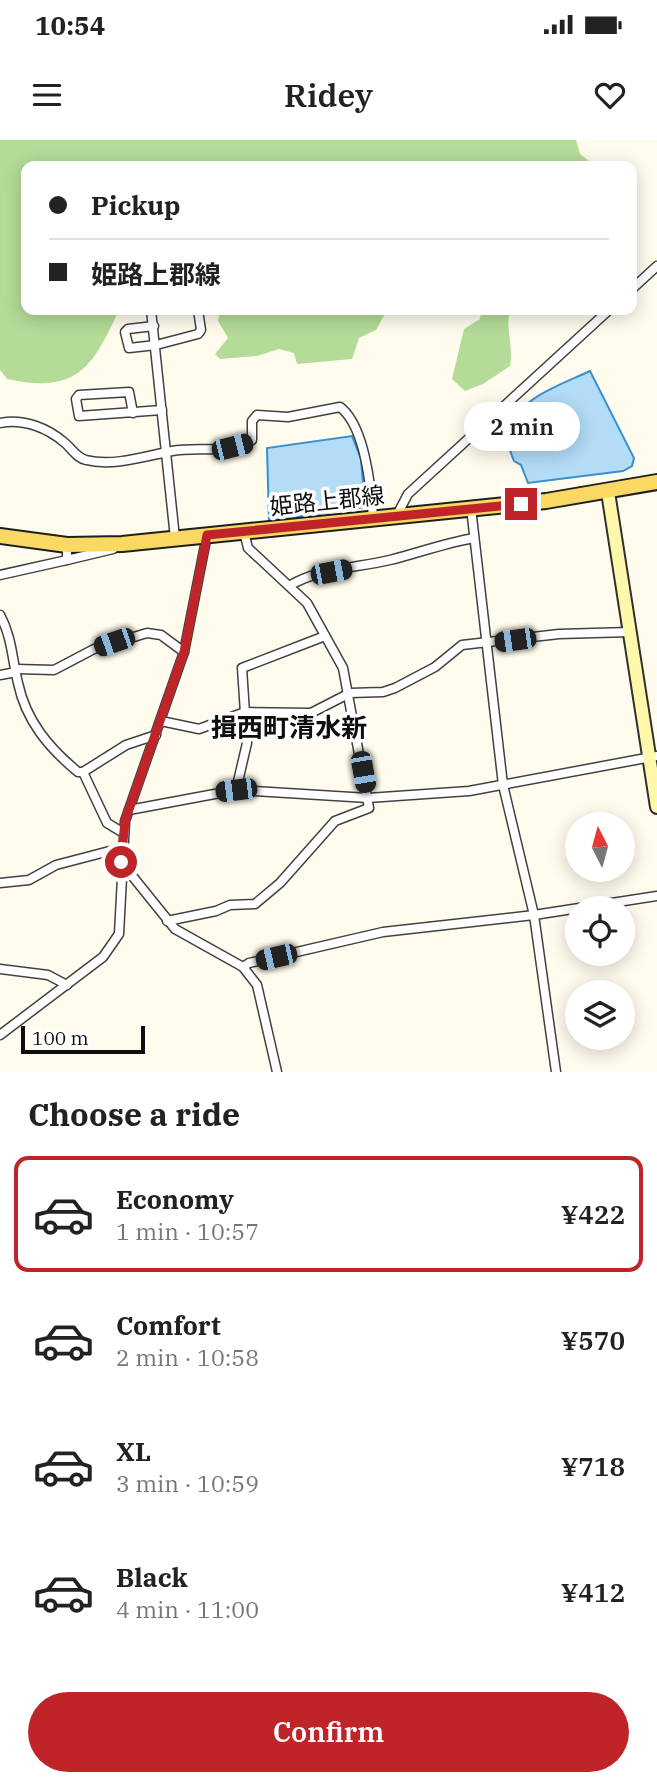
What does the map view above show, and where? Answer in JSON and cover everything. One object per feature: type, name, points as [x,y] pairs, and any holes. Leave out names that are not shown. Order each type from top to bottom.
[{"type":"main road","name":"姫路上郡線","points":[[0,536],[67,553],[175,538],[608,492],[657,482]]},
{"type":"main road","points":[[608,492],[653,757],[657,807]]},
{"type":"street","points":[[637,284],[657,266]]},
{"type":"street","points":[[152,315],[175,538]]},
{"type":"street","points":[[153,326],[128,329],[127,346],[156,345],[198,334],[201,330],[199,315]]},
{"type":"street","points":[[397,515],[408,494],[604,315]]},
{"type":"street","points":[[133,413],[129,392],[79,395],[76,398],[79,416],[133,413],[162,410]]},
{"type":"street","points":[[0,423],[22,422],[38,426],[54,435],[83,459],[107,461],[248,443],[254,437],[252,421],[257,415],[288,417],[340,407],[352,420],[364,456],[373,518]]},
{"type":"street","points":[[471,508],[503,785],[534,915],[556,1072]]},
{"type":"street","points":[[167,921],[216,911],[230,905],[255,904],[280,883],[335,821],[369,808],[350,693],[343,668],[307,603],[248,548],[244,532]]},
{"type":"street","points":[[0,1035],[103,957],[119,934],[122,832],[184,652],[207,535]]},
{"type":"street","points":[[289,586],[316,574],[474,538]]},
{"type":"street","points":[[0,575],[67,553]]},
{"type":"street","points":[[0,615],[11,643],[22,699],[38,731],[54,752],[78,772],[83,772],[126,744],[156,735]]},
{"type":"street","points":[[161,721],[199,729],[245,712],[311,713],[350,693],[383,692],[395,688],[435,667],[462,645],[559,634],[630,632]]},
{"type":"street","points":[[0,675],[16,671],[54,670],[94,649],[147,633],[161,635],[184,652]]},
{"type":"street","points":[[236,790],[246,761],[242,668],[325,636]]},
{"type":"street","points":[[129,810],[236,790],[368,798],[469,791],[653,757]]},
{"type":"street","points":[[83,772],[107,823],[122,832]]},
{"type":"street","points":[[0,883],[29,880],[56,865],[121,848]]},
{"type":"street","points":[[121,862],[167,921],[185,935],[243,967],[257,985],[277,1072]]},
{"type":"street","points":[[243,967],[249,963],[383,932],[534,915],[657,896]]},
{"type":"street","points":[[0,970],[48,975],[68,985]]},
{"type":"green space","points":[[0,140],[576,140],[580,154],[589,161],[21,161],[21,315],[117,315],[90,362],[66,379],[50,383],[31,383],[7,379],[0,370]]},
{"type":"green space","points":[[219,315],[384,315],[376,330],[359,338],[352,359],[297,364],[294,353],[279,349],[257,356],[220,359],[215,354],[228,338],[218,321]]},
{"type":"green space","points":[[481,315],[509,315],[510,366],[483,384],[465,391],[452,379],[464,329],[480,319]]},
{"type":"water","points":[[590,371],[634,458],[632,466],[623,471],[528,483],[521,465],[514,461],[508,444],[507,434],[511,422],[519,411],[541,394]]},
{"type":"water","points":[[352,436],[361,459],[365,507],[269,521],[267,448]]},
{"type":"district","name":"揖西町清水新","points":[[289,727]]},
{"type":"route","points":[[121,862],[125,821],[190,631],[207,535],[521,504]]}]
